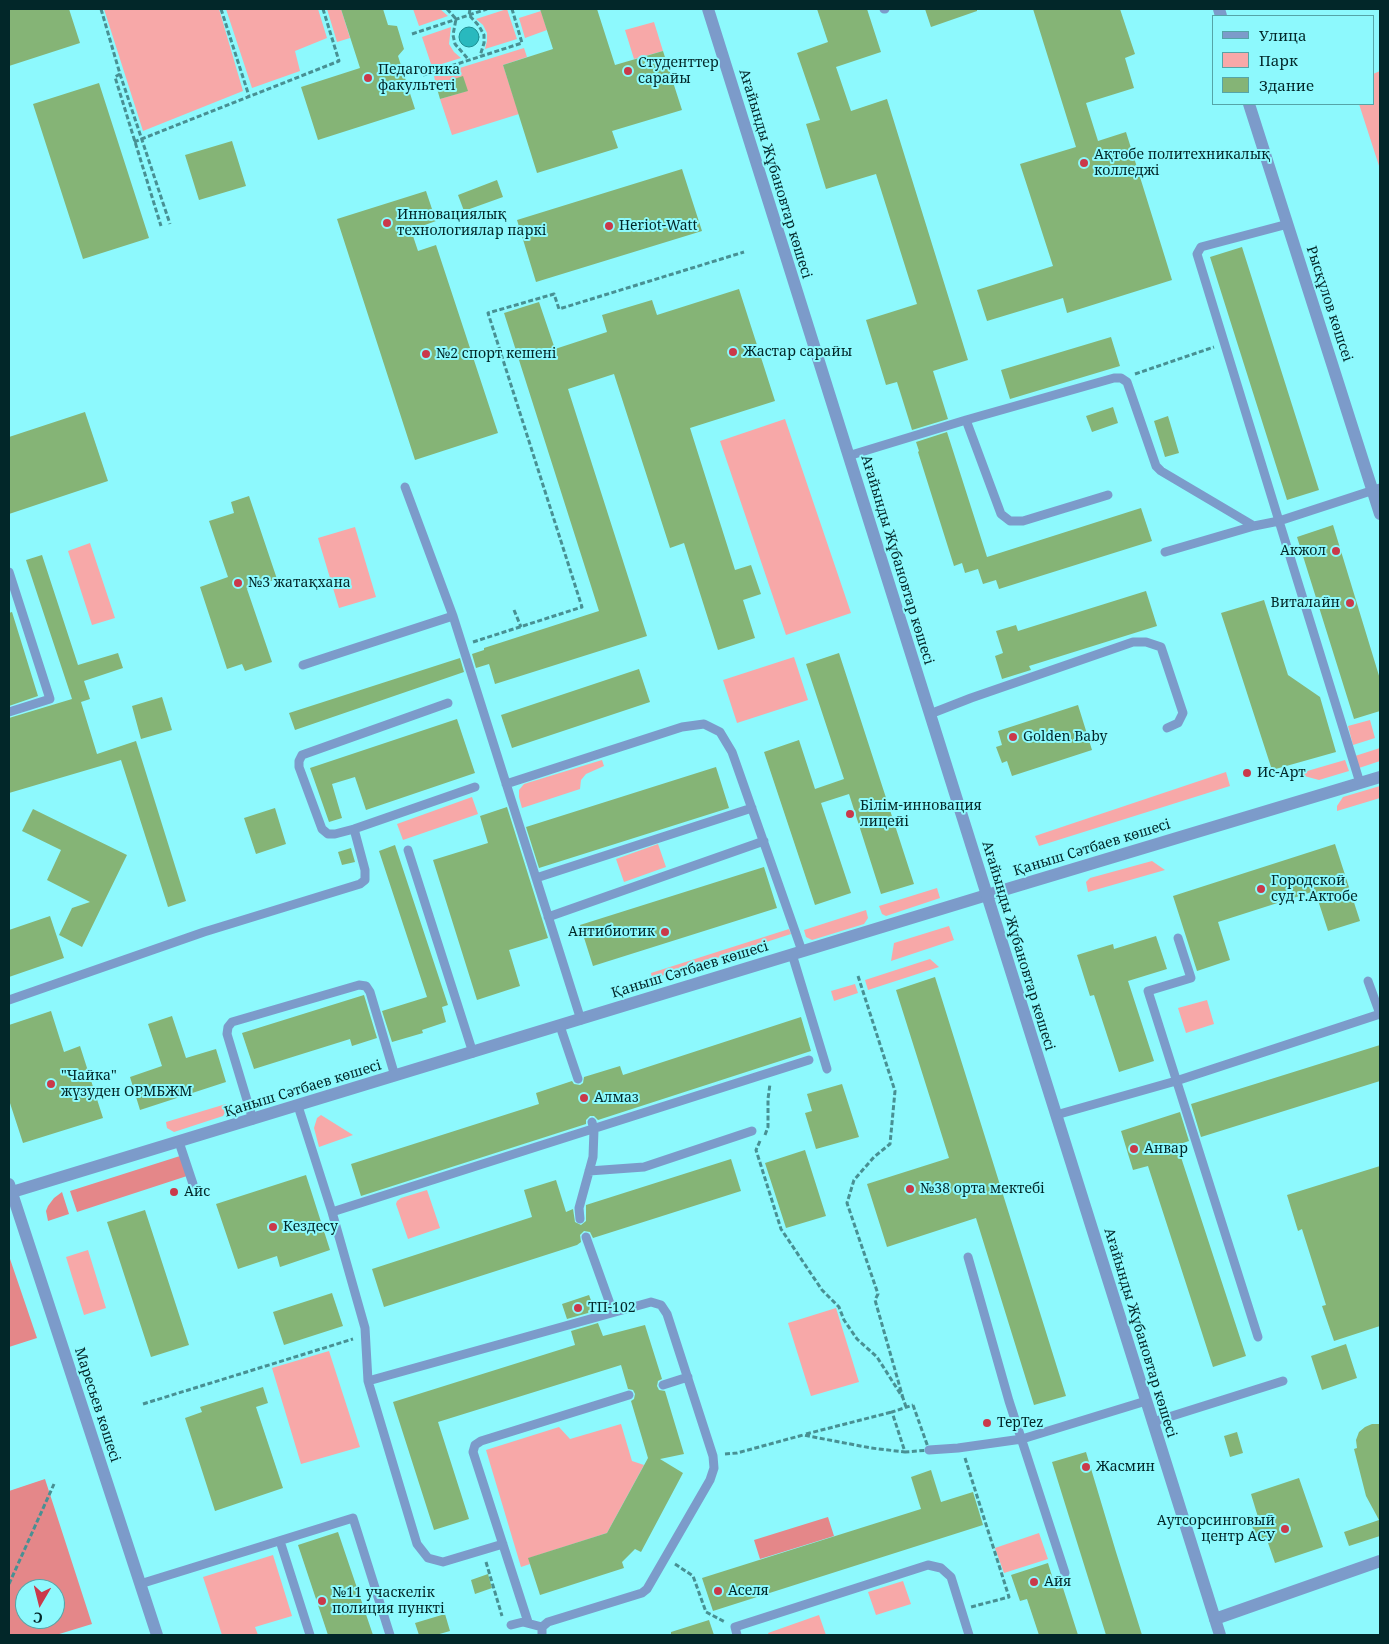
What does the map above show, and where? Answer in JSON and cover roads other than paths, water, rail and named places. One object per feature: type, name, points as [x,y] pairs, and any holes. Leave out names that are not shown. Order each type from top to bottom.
[{"type":"street","name":"Ағайынды Жұбановтар көшесі","points":[[708,9],[1220,1635]]},
{"type":"street","name":"Рысқұлов көшсеі","points":[[1249,105],[1376,489],[1380,514]]},
{"type":"street","name":"Қаныш Сәтбаев көшесі","points":[[10,1190],[253,1120],[986,895],[1380,777]]},
{"type":"street","name":"Маресьев көшесі","points":[[10,1190],[157,1635]]},
{"type":"street","points":[[1214,1619],[1380,1561]]},
{"type":"lane","points":[[1288,224],[1201,248],[1197,254],[1360,783]]},
{"type":"lane","points":[[848,456],[966,420],[1114,378],[1121,378],[1127,382],[1156,466],[1161,471],[1254,526]]},
{"type":"lane","points":[[966,420],[1001,514],[1010,521],[1023,521],[1108,495]]},
{"type":"lane","points":[[405,487],[453,616],[581,1020]]},
{"type":"lane","points":[[1165,552],[1254,526],[1279,521],[1376,489]]},
{"type":"lane","points":[[9,572],[50,699],[9,712]]},
{"type":"lane","points":[[303,664],[453,616]]},
{"type":"lane","points":[[930,714],[1133,642],[1146,642],[1161,647],[1183,714],[1178,723],[1167,728]]},
{"type":"lane","points":[[448,703],[302,756],[299,761],[299,767],[322,829],[328,834],[354,829],[475,787]]},
{"type":"lane","points":[[506,784],[682,727],[704,724],[720,732],[732,752],[764,841],[797,953],[827,1069]]},
{"type":"lane","points":[[536,878],[752,808]]},
{"type":"lane","points":[[9,1000],[204,932],[360,884],[364,880],[365,870],[354,829]]},
{"type":"lane","points":[[548,917],[764,841]]},
{"type":"lane","points":[[408,850],[473,1052]]},
{"type":"lane","points":[[1178,938],[1191,978],[1148,991],[1258,1337]]},
{"type":"lane","points":[[1056,1115],[1176,1081],[1380,1014],[1368,981]]},
{"type":"lane","points":[[253,1120],[227,1034],[228,1027],[232,1022],[359,985],[366,986],[370,992],[395,1076]]},
{"type":"lane","points":[[560,1026],[578,1079]]},
{"type":"lane","points":[[332,1212],[593,1126],[809,1060]]},
{"type":"lane","points":[[298,1106],[332,1212],[365,1328],[368,1382],[417,1544],[428,1558],[443,1562],[504,1544]]},
{"type":"lane","points":[[580,1219],[578,1208],[593,1157],[593,1126]]},
{"type":"lane","points":[[589,1172],[644,1167],[752,1131]]},
{"type":"lane","points":[[179,1142],[192,1184]]},
{"type":"lane","points":[[586,1236],[613,1312]]},
{"type":"lane","points":[[968,1257],[1009,1401],[1065,1573]]},
{"type":"lane","points":[[368,1382],[651,1302],[661,1305],[667,1314],[713,1456],[714,1468],[710,1480],[647,1590],[548,1622],[542,1631],[528,1622],[511,1624]]},
{"type":"lane","points":[[663,1384],[688,1377]]},
{"type":"lane","points":[[1152,1422],[1283,1381]]},
{"type":"lane","points":[[528,1622],[473,1452],[475,1445],[481,1441],[630,1395]]},
{"type":"lane","points":[[929,1450],[961,1448],[1022,1439],[1146,1400]]},
{"type":"lane","points":[[140,1584],[353,1518],[390,1635]]},
{"type":"lane","points":[[280,1541],[310,1635]]},
{"type":"lane","points":[[736,1631],[928,1565],[941,1568],[951,1577],[969,1635]]},
{"type":"water","points":[[469,27],[476,30],[479,37],[476,44],[469,47],[462,44],[459,37],[462,30]]},
{"type":"place","name":"Студенттер сарайы","points":[[628,71]]},
{"type":"place","name":"Педагогика факультеті","points":[[368,78]]},
{"type":"place","name":"Ақтөбе политехникалық колледжі","points":[[1084,163]]},
{"type":"place","name":"Инновациялық технологиялар паркі","points":[[387,223]]},
{"type":"place","name":"Heriot-Watt","points":[[609,226]]},
{"type":"place","name":"Жастар сарайы","points":[[733,352]]},
{"type":"place","name":"№2 спорт кешені","points":[[426,354]]},
{"type":"place","name":"Акжол","points":[[1336,551]]},
{"type":"place","name":"№3 жатақхана","points":[[238,583]]},
{"type":"place","name":"Виталайн","points":[[1350,603]]},
{"type":"place","name":"Golden Baby","points":[[1013,737]]},
{"type":"place","name":"Ис-Арт","points":[[1247,773]]},
{"type":"place","name":"Білім-инновация лицейі","points":[[850,814]]},
{"type":"place","name":"Городской суд г.Актобе","points":[[1261,889]]},
{"type":"place","name":"Антибиотик","points":[[665,932]]},
{"type":"place","name":"\"Чайка\" жүзуден ОРМБЖМ","points":[[51,1084]]},
{"type":"place","name":"Алмаз","points":[[584,1098]]},
{"type":"place","name":"Анвар","points":[[1134,1149]]},
{"type":"place","name":"№38 орта мектебі","points":[[910,1189]]},
{"type":"place","name":"Айс","points":[[174,1192]]},
{"type":"place","name":"Кездесу","points":[[273,1227]]},
{"type":"place","name":"ТП-102","points":[[578,1308]]},
{"type":"place","name":"TepTez","points":[[987,1423]]},
{"type":"place","name":"Жасмин","points":[[1086,1467]]},
{"type":"place","name":"Аутсорсинговый центр АСУ","points":[[1285,1529]]},
{"type":"place","name":"Айя","points":[[1034,1582]]},
{"type":"place","name":"Аселя","points":[[718,1591]]},
{"type":"place","name":"№11 учаскелік полиция пункті","points":[[322,1601]]}]
